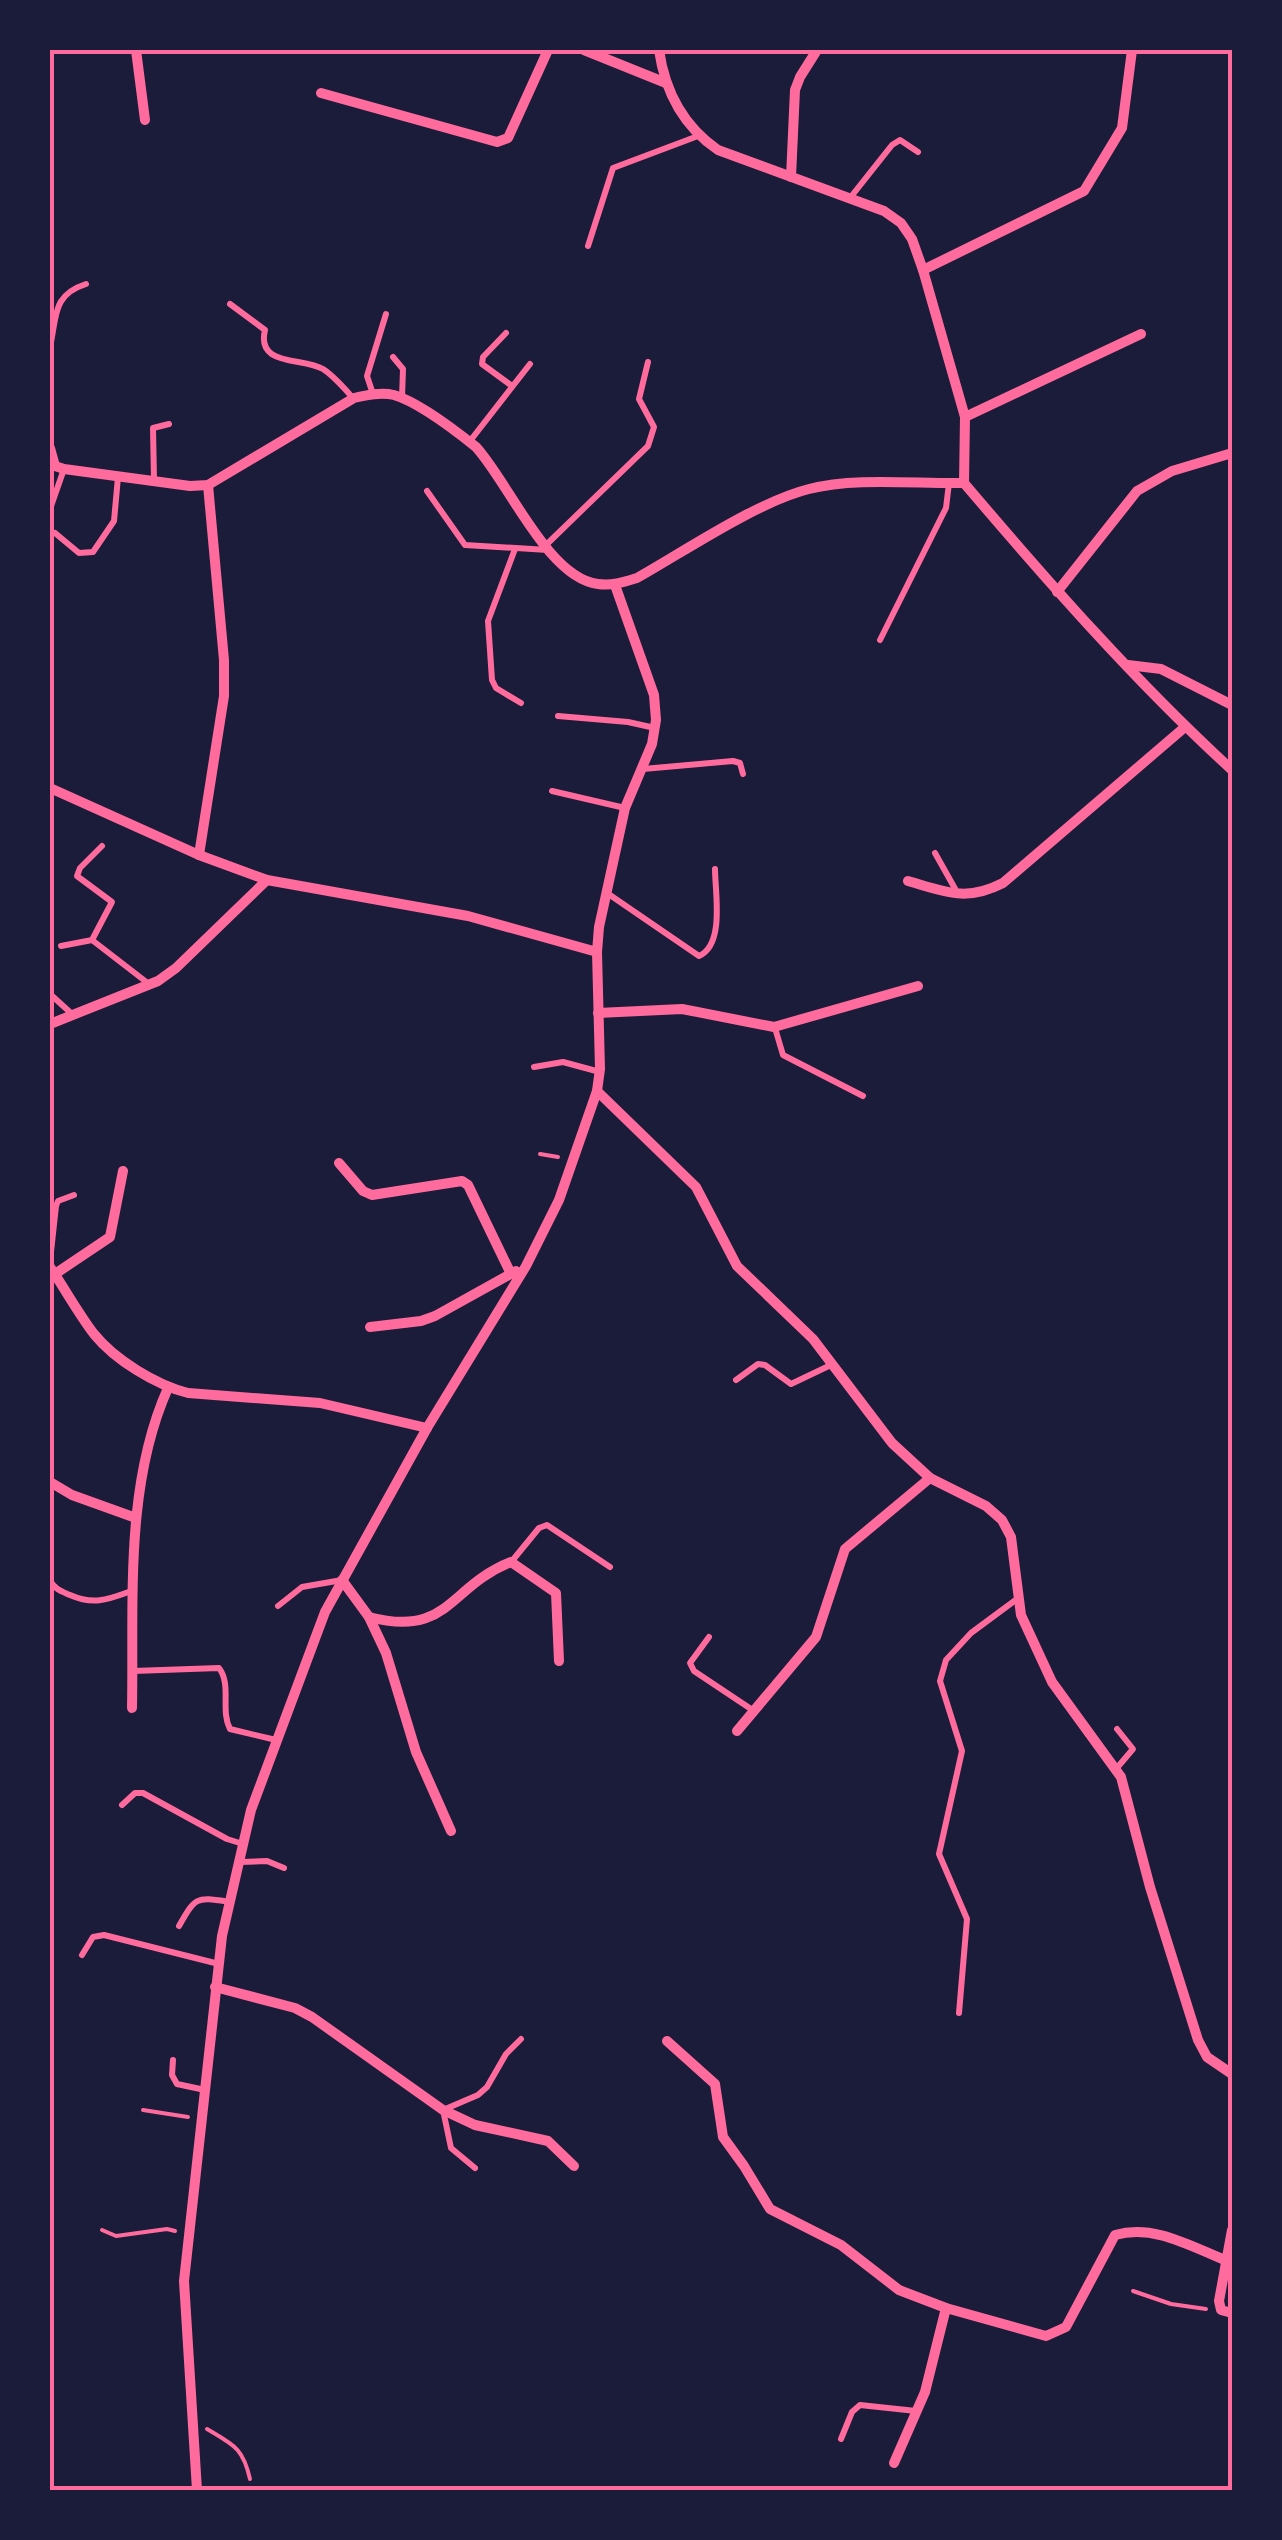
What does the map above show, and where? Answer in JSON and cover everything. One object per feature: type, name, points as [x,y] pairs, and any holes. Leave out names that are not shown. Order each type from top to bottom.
[{"type":"street","points":[[136,50],[145,120]]},
{"type":"street","points":[[321,92],[496,142],[508,138],[548,50]]},
{"type":"street","points":[[584,50],[666,83]]},
{"type":"street","points":[[659,50],[666,83],[682,116],[698,136],[718,150],[884,211],[901,223],[912,239],[923,270],[964,417],[964,483],[1057,592],[1185,727],[1232,770]]},
{"type":"street","points":[[790,177],[796,90],[817,50]]},
{"type":"street","points":[[923,270],[1084,191],[1122,128],[1132,50]]},
{"type":"street","points":[[964,417],[1142,334]]},
{"type":"street","points":[[50,448],[56,467],[154,482],[208,485],[354,398],[373,394],[402,399],[469,442],[488,460],[548,548],[572,575],[595,584],[636,578],[782,498],[811,488],[840,484],[964,483]]},
{"type":"street","points":[[1057,592],[1137,491],[1172,472],[1232,454]]},
{"type":"street","points":[[199,855],[224,696],[208,485]]},
{"type":"street","points":[[197,2490],[184,2306],[218,1964],[230,1902],[259,1784],[325,1612],[427,1428],[526,1266],[560,1200],[597,1090],[600,1072],[596,952],[625,808],[655,728],[654,695],[615,584]]},
{"type":"street","points":[[1128,665],[1161,669],[1232,705]]},
{"type":"street","points":[[908,881],[959,895],[983,893],[1004,883],[1185,727]]},
{"type":"street","points":[[50,788],[199,855],[267,880],[468,916],[596,952]]},
{"type":"street","points":[[50,1024],[150,984],[176,968],[267,880]]},
{"type":"street","points":[[598,1013],[682,1009],[774,1027],[918,986]]},
{"type":"street","points":[[597,1090],[696,1186],[737,1266],[801,1325],[892,1442],[930,1478],[986,1506],[1002,1520],[1013,1547],[1022,1615],[1060,1696],[1116,1768],[1127,1794],[1150,1888],[1198,2040],[1206,2057],[1232,2074]]},
{"type":"street","points":[[339,1163],[363,1191],[372,1195],[462,1180],[511,1274]]},
{"type":"street","points":[[122,1171],[110,1237],[51,1269],[95,1334],[111,1350],[168,1388],[188,1393],[320,1403],[427,1428]]},
{"type":"street","points":[[370,1326],[436,1316],[526,1266]]},
{"type":"street","points":[[132,1708],[136,1518],[154,1424],[168,1388]]},
{"type":"street","points":[[738,1731],[816,1637],[846,1548],[930,1478]]},
{"type":"street","points":[[50,1482],[72,1496],[136,1518]]},
{"type":"street","points":[[369,1617],[394,1624],[432,1618],[487,1572],[511,1562],[556,1593],[559,1661]]},
{"type":"street","points":[[342,1580],[369,1617],[386,1653],[416,1752],[451,1831]]},
{"type":"street","points":[[216,1987],[295,2008],[443,2110],[475,2124],[548,2141],[574,2166]]},
{"type":"street","points":[[667,2041],[715,2084],[722,2137],[770,2209],[841,2245],[899,2290],[1036,2336],[1055,2334],[1066,2327],[1116,2235],[1132,2230],[1157,2233],[1225,2260]]},
{"type":"street","points":[[1226,2312],[1218,2302],[1232,2230]]},
{"type":"street","points":[[894,2463],[930,2376],[946,2308]]},
{"type":"lane","points":[[588,246],[613,168],[698,136]]},
{"type":"lane","points":[[850,198],[892,144],[900,140],[918,152]]},
{"type":"lane","points":[[50,347],[61,298],[68,290],[86,284]]},
{"type":"lane","points":[[230,304],[266,330],[266,348],[272,356],[320,367],[354,398]]},
{"type":"lane","points":[[373,394],[368,376],[386,314]]},
{"type":"lane","points":[[506,333],[483,357],[482,364],[512,386]]},
{"type":"lane","points":[[394,358],[404,369],[402,399]]},
{"type":"lane","points":[[428,491],[464,545],[548,548],[648,446],[654,427],[638,399],[648,362]]},
{"type":"lane","points":[[469,442],[530,364]]},
{"type":"lane","points":[[154,482],[153,428],[170,424]]},
{"type":"lane","points":[[50,509],[56,467]]},
{"type":"lane","points":[[56,533],[78,553],[94,552],[114,521],[118,477]]},
{"type":"lane","points":[[880,640],[946,508],[949,484]]},
{"type":"lane","points":[[515,549],[488,621],[492,680],[496,688],[521,703]]},
{"type":"lane","points":[[558,716],[655,728]]},
{"type":"lane","points":[[642,769],[733,762],[740,763],[744,774]]},
{"type":"lane","points":[[552,790],[625,808]]},
{"type":"lane","points":[[92,940],[112,902],[78,876],[80,868],[102,846]]},
{"type":"lane","points":[[936,854],[959,895]]},
{"type":"lane","points":[[606,892],[699,956],[707,953],[714,939],[715,868]]},
{"type":"lane","points":[[61,946],[92,940],[150,984]]},
{"type":"lane","points":[[50,994],[74,1015]]},
{"type":"lane","points":[[774,1027],[784,1055],[863,1096]]},
{"type":"lane","points":[[534,1067],[563,1062],[600,1072]]},
{"type":"lane","points":[[51,1269],[56,1206],[58,1201],[74,1195]]},
{"type":"lane","points":[[736,1380],[758,1364],[791,1384],[833,1364]]},
{"type":"lane","points":[[511,1562],[539,1528],[547,1525],[610,1567]]},
{"type":"lane","points":[[278,1606],[302,1588],[342,1580]]},
{"type":"lane","points":[[50,1582],[54,1588],[87,1602],[100,1603],[134,1590]]},
{"type":"lane","points":[[958,2013],[968,1918],[939,1854],[962,1751],[940,1682],[946,1660],[971,1633],[1018,1599]]},
{"type":"lane","points":[[710,1637],[690,1664],[694,1671],[754,1711]]},
{"type":"lane","points":[[132,1671],[219,1668],[224,1674],[225,1715],[230,1729],[276,1740]]},
{"type":"lane","points":[[1116,1768],[1133,1749],[1117,1729]]},
{"type":"lane","points":[[122,1806],[135,1793],[144,1793],[243,1844]]},
{"type":"lane","points":[[239,1862],[267,1861],[284,1868]]},
{"type":"lane","points":[[178,1926],[198,1898],[230,1902]]},
{"type":"lane","points":[[82,1955],[93,1937],[104,1934],[218,1964]]},
{"type":"lane","points":[[475,2168],[451,2148],[443,2110],[487,2087],[506,2054],[521,2039]]},
{"type":"lane","points":[[173,2060],[172,2075],[177,2084],[204,2090]]},
{"type":"lane","points":[[841,2439],[852,2412],[860,2405],[916,2411]]},
{"type":"path","points":[[143,2110],[202,2119]]},
{"type":"path","points":[[102,2230],[112,2236],[167,2230],[190,2235]]},
{"type":"path","points":[[1133,2291],[1171,2304],[1226,2312]]},
{"type":"path","points":[[195,2420],[238,2448],[245,2456],[250,2479]]}]
